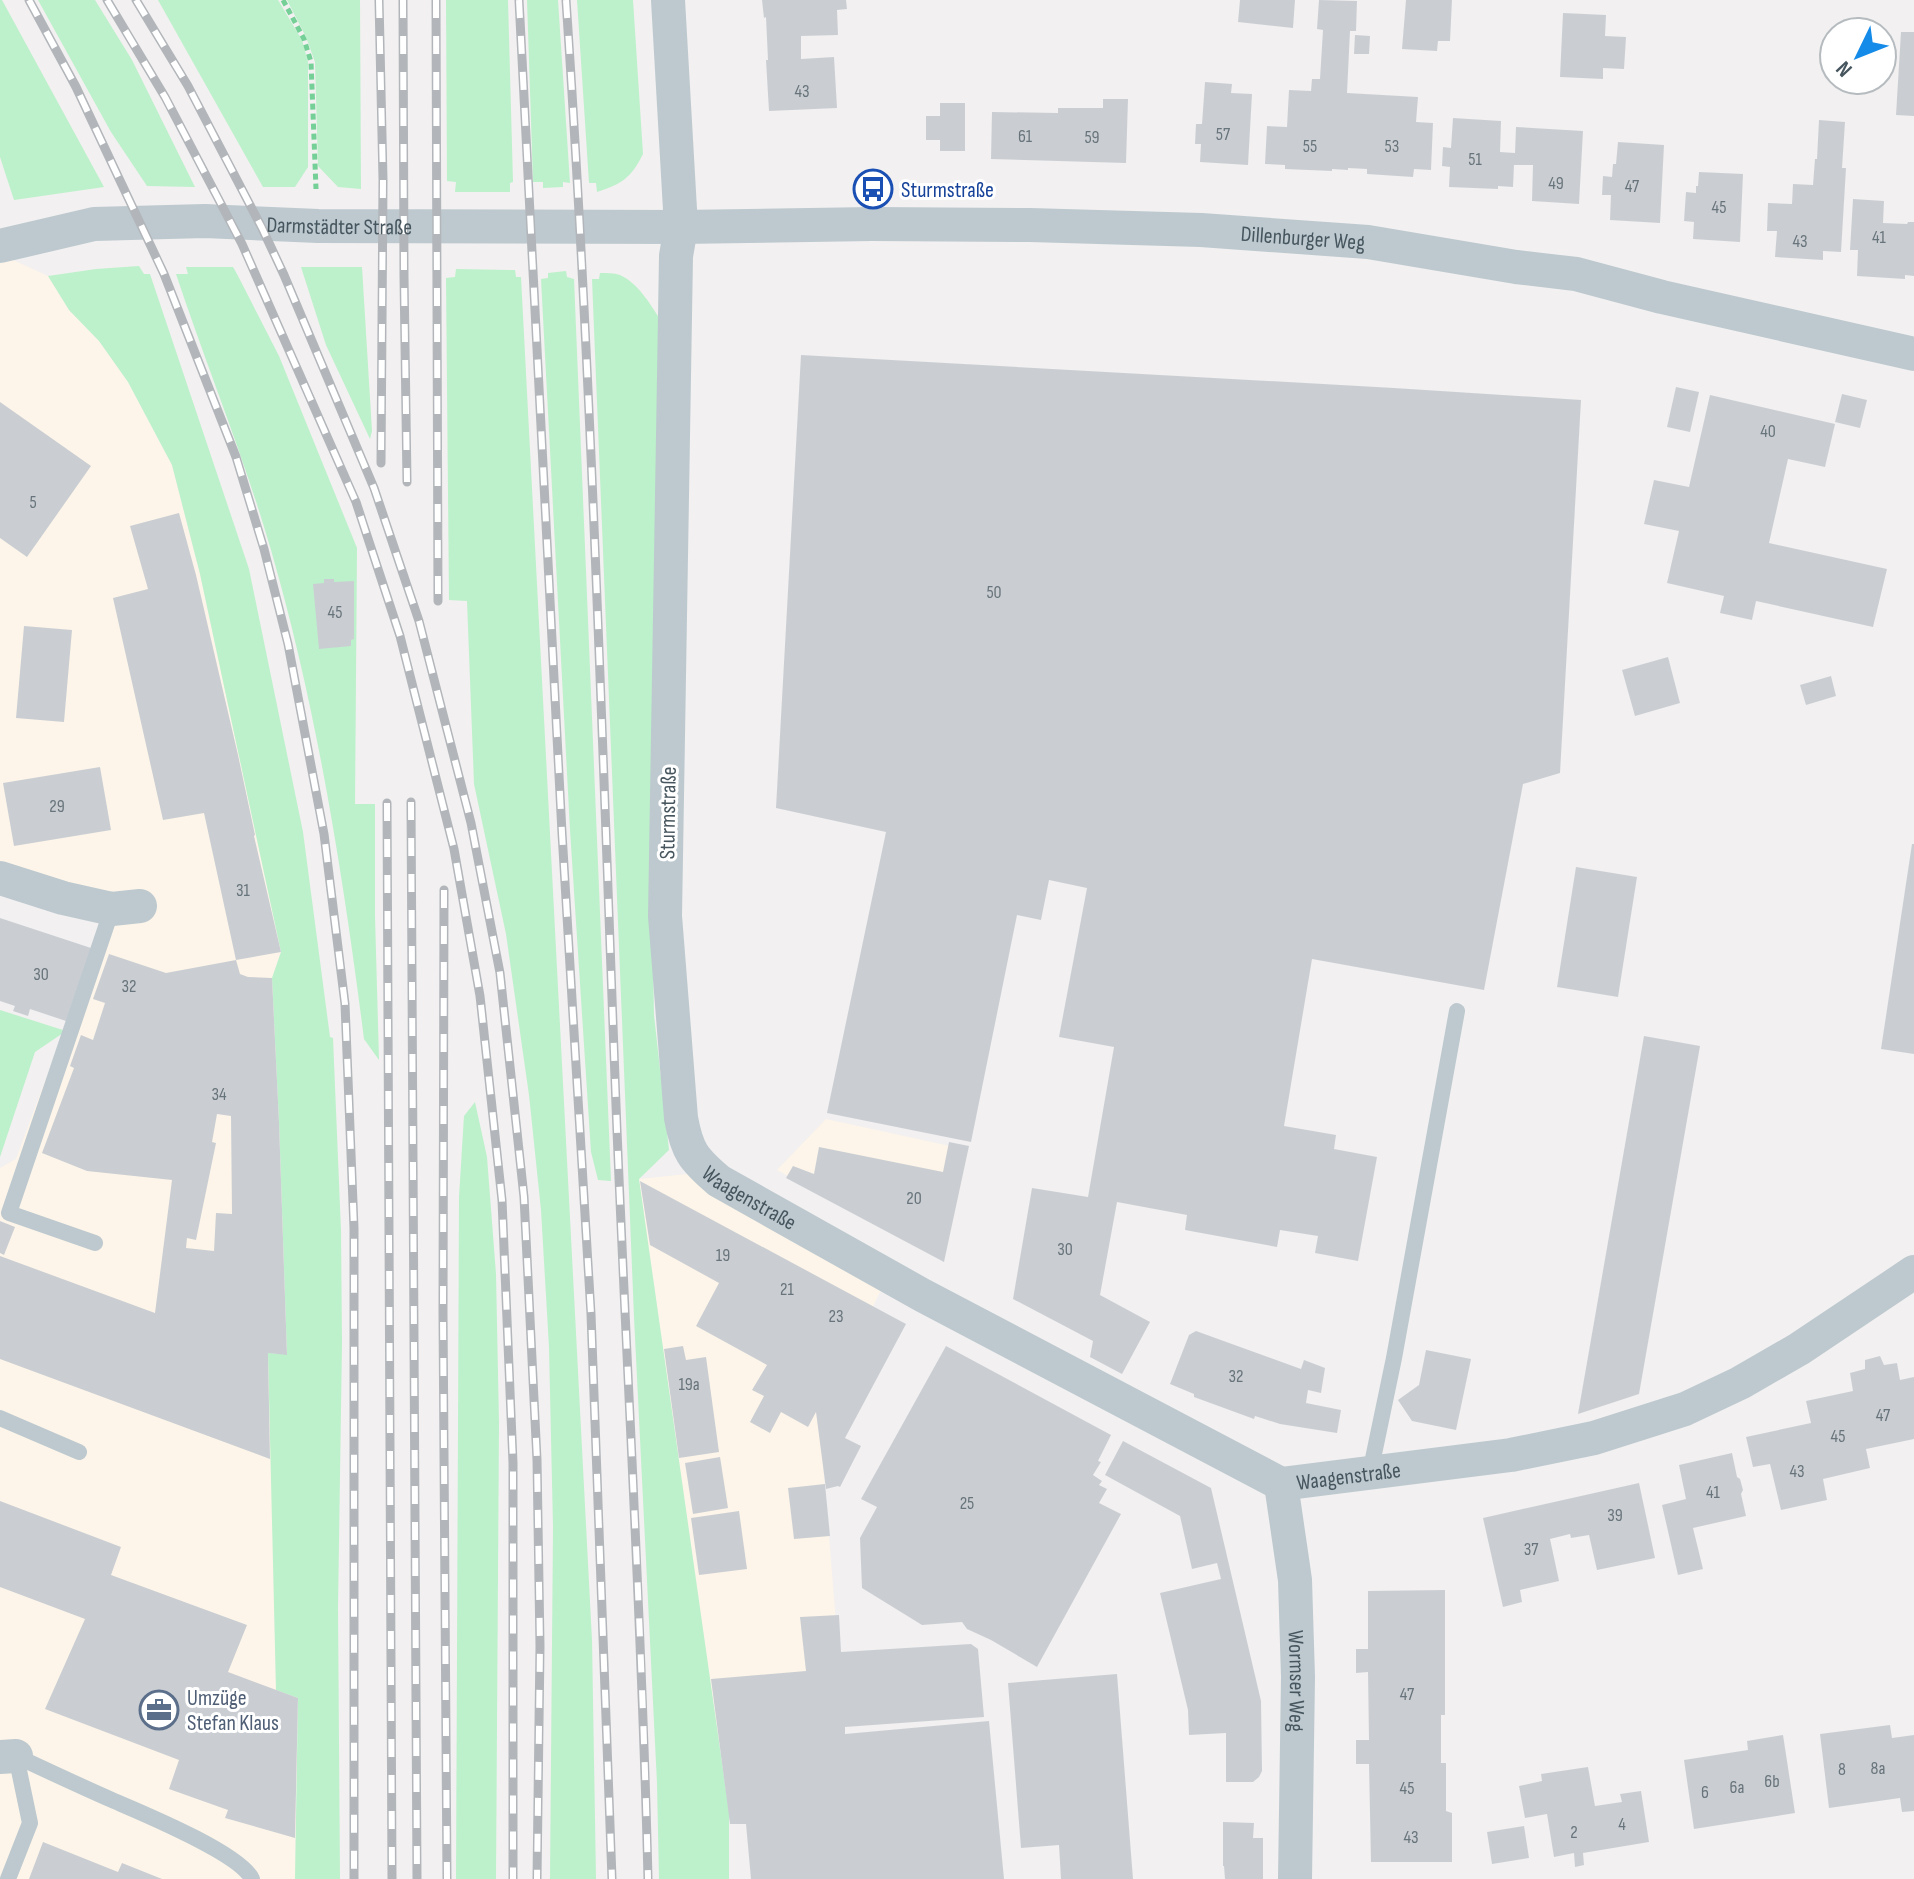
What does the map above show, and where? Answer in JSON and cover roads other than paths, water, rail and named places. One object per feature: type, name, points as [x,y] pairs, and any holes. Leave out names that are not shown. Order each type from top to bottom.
[{"type":"street","name":"Sturmstraße","points":[[668,0],[681,227],[676,256],[665,916],[681,1118],[688,1146]]},
{"type":"street","name":"Darmstädter Straße","points":[[0,246],[94,224],[205,221],[318,226],[681,227]]},
{"type":"street","name":"Dillenburger Weg","points":[[681,227],[1030,225],[1201,230],[1368,242],[1576,274],[1662,297],[1914,354]]},
{"type":"street","points":[[0,878],[63,898],[126,908]]},
{"type":"street","name":"Waagenstraße","points":[[688,1146],[699,1164],[719,1181],[922,1295],[1281,1484],[1511,1455],[1594,1438],[1685,1409],[1740,1383],[1799,1349],[1914,1272]]},
{"type":"street","name":"Wormser Weg","points":[[1281,1484],[1295,1580],[1298,1677],[1295,1879]]},
{"type":"lane","points":[[95,1243],[9,1213],[126,908]]},
{"type":"lane","points":[[1370,1473],[1457,1011]]},
{"type":"lane","points":[[0,1418],[79,1452]]},
{"type":"lane","points":[[8,1756],[30,1823],[8,1879]]},
{"type":"lane","points":[[8,1756],[151,1816],[233,1860],[249,1871],[252,1879]]},
{"type":"railway","points":[[29,0],[76,87],[164,274],[236,457],[288,644],[324,834],[345,1004],[354,1228],[354,1879]]},
{"type":"railway","points":[[107,0],[165,97],[242,244],[356,502],[400,636],[454,849],[480,996],[502,1200],[513,1463],[513,1879]]},
{"type":"railway","points":[[136,0],[188,86],[262,228],[374,488],[419,621],[471,823],[500,973],[524,1197],[537,1460],[540,1646],[537,1879]]},
{"type":"railway","points":[[379,0],[383,180],[381,463]]},
{"type":"railway","points":[[403,0],[407,482]]},
{"type":"railway","points":[[436,0],[438,601]]},
{"type":"railway","points":[[519,0],[562,833],[591,1314],[612,1879]]},
{"type":"railway","points":[[566,0],[589,414],[648,1879]]},
{"type":"railway","points":[[411,802],[417,1879]]},
{"type":"railway","points":[[387,803],[392,1879]]},
{"type":"railway","points":[[444,890],[447,1879]]},
{"type":"place","name":"Sturmstraße","points":[[873,189]]},
{"type":"place","name":"Umzüge Stefan Klaus","points":[[159,1710]]}]
